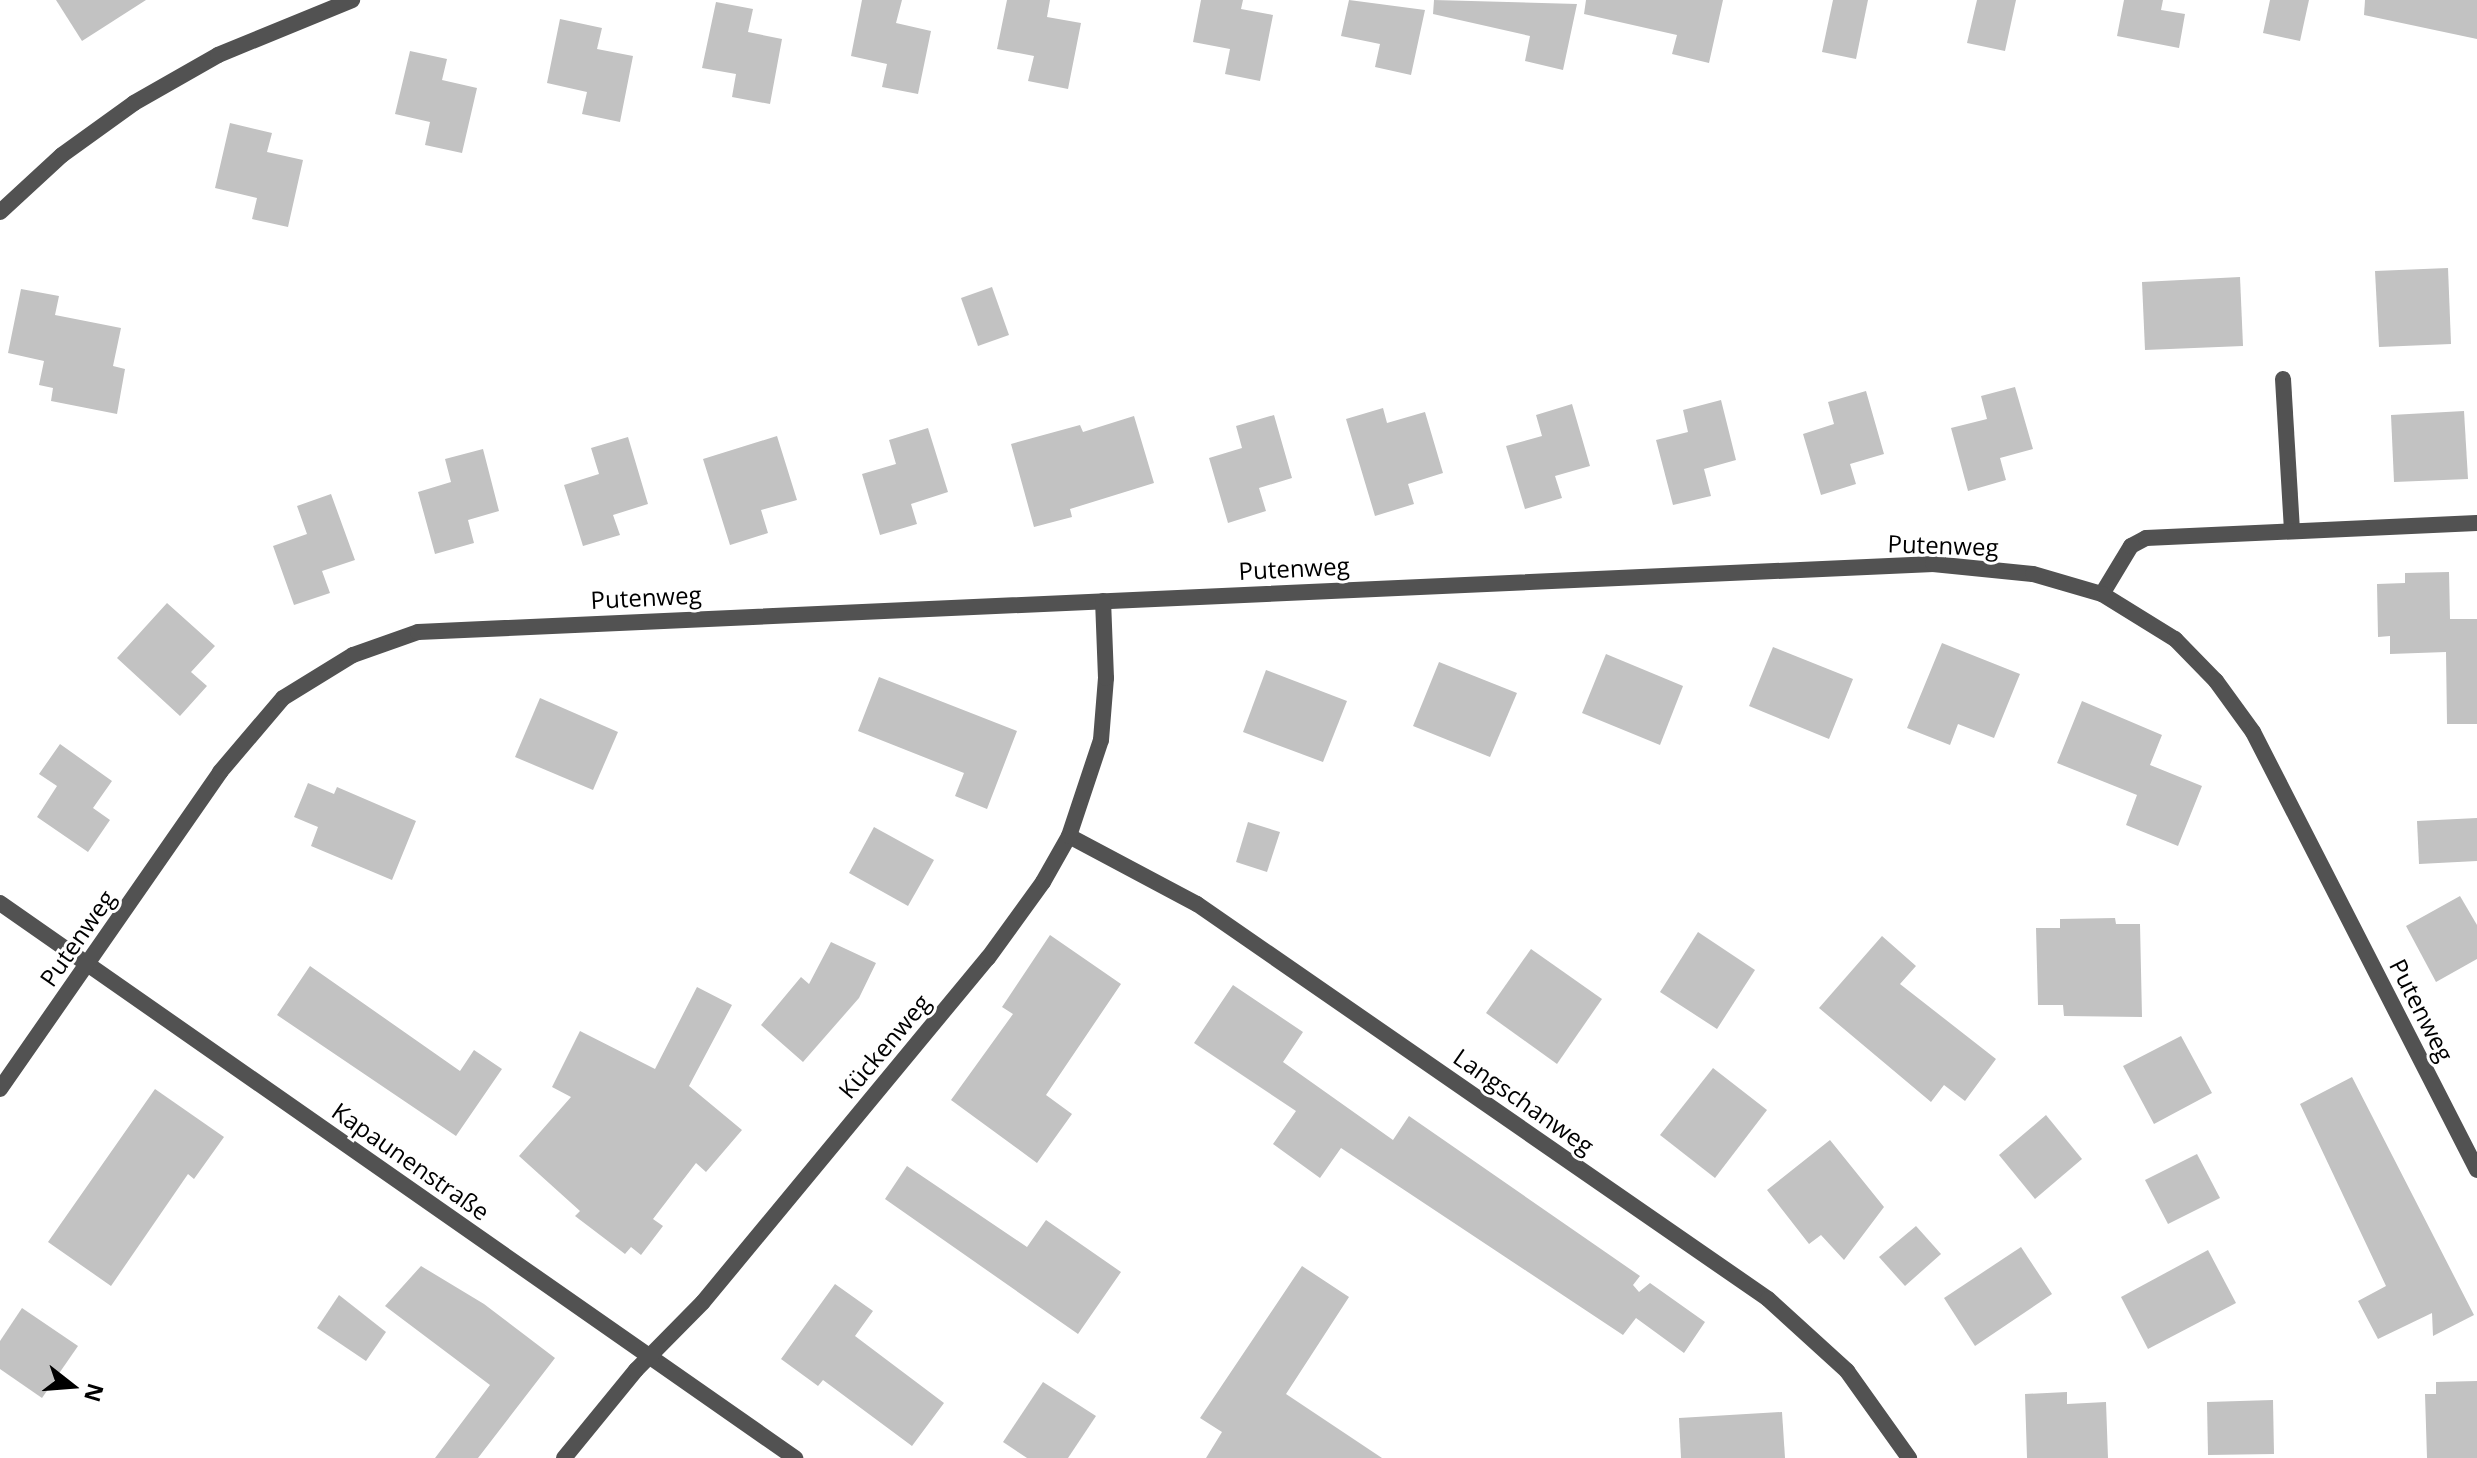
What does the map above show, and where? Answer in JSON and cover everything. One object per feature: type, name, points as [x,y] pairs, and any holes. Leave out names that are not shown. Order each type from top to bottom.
[{"type":"street","points":[[0,212],[62,155],[134,103],[218,55],[352,0]]},
{"type":"street","points":[[2283,379],[2292,531]]},
{"type":"street","points":[[2102,594],[2131,546],[2146,538],[2477,523]]},
{"type":"street","name":"Putenweg","points":[[0,1089],[220,772],[283,698],[353,655],[418,632],[1933,564],[2033,574],[2102,594],[2175,639],[2216,681],[2253,732],[2477,1170]]},
{"type":"street","name":"Kückenweg","points":[[564,1458],[649,1356],[703,1302],[988,958],[1069,836],[1101,740],[1106,678],[1103,601]]},
{"type":"street","name":"Langschanweg","points":[[1069,836],[1197,904],[1768,1299],[1847,1371],[1909,1458]]},
{"type":"street","name":"Kapaunenstraße","points":[[0,903],[795,1458]]},
{"type":"building","points":[[56,0],[146,0],[82,41]]},
{"type":"building","points":[[862,0],[902,0],[896,23],[931,31],[918,94],[882,87],[887,64],[851,56]]},
{"type":"building","points":[[1007,0],[1050,0],[1047,17],[1081,23],[1068,89],[1028,81],[1034,56],[997,49]]},
{"type":"building","points":[[1201,0],[1243,0],[1241,9],[1273,15],[1260,81],[1225,74],[1230,49],[1193,42]]},
{"type":"building","points":[[1349,0],[1425,10],[1411,75],[1375,67],[1380,44],[1341,36]]},
{"type":"building","points":[[1434,0],[1577,4],[1563,70],[1525,61],[1530,36],[1433,14]]},
{"type":"building","points":[[1586,0],[1723,0],[1709,63],[1672,54],[1677,35],[1584,14]]},
{"type":"building","points":[[1833,0],[1868,0],[1856,59],[1822,52]]},
{"type":"building","points":[[1977,0],[2016,0],[2005,51],[1967,43]]},
{"type":"building","points":[[2124,0],[2163,0],[2161,10],[2185,14],[2179,48],[2117,36]]},
{"type":"building","points":[[2270,0],[2309,0],[2300,41],[2263,33]]},
{"type":"building","points":[[2365,0],[2477,0],[2477,39],[2364,15]]},
{"type":"building","points":[[716,2],[753,9],[748,32],[782,39],[770,104],[732,97],[736,74],[702,68]]},
{"type":"building","points":[[560,19],[602,28],[597,49],[633,56],[620,122],[582,114],[587,92],[547,83]]},
{"type":"building","points":[[410,51],[447,59],[442,80],[477,88],[462,153],[425,145],[430,122],[395,114]]},
{"type":"building","points":[[230,123],[272,133],[267,152],[303,160],[288,227],[252,219],[257,198],[215,188]]},
{"type":"building","points":[[2448,268],[2451,344],[2379,347],[2375,271]]},
{"type":"building","points":[[2240,277],[2243,346],[2145,350],[2142,282]]},
{"type":"building","points":[[992,287],[1009,335],[978,346],[961,298]]},
{"type":"building","points":[[21,289],[59,296],[55,315],[121,328],[113,366],[125,369],[117,414],[51,401],[53,388],[39,385],[44,361],[8,353]]},
{"type":"building","points":[[2015,387],[2033,449],[2000,458],[2006,480],[1968,491],[1951,428],[1987,419],[1981,396]]},
{"type":"building","points":[[1866,391],[1884,454],[1850,464],[1856,484],[1821,495],[1803,434],[1834,424],[1828,402]]},
{"type":"building","points":[[1721,400],[1736,460],[1704,469],[1711,496],[1673,505],[1656,440],[1688,432],[1683,410]]},
{"type":"building","points":[[1572,404],[1590,466],[1555,476],[1562,498],[1525,509],[1506,446],[1542,436],[1536,415]]},
{"type":"building","points":[[1383,408],[1387,423],[1425,412],[1443,473],[1408,484],[1414,504],[1375,516],[1346,419]]},
{"type":"building","points":[[2464,411],[2468,479],[2394,482],[2391,415]]},
{"type":"building","points":[[1274,415],[1292,478],[1259,488],[1266,511],[1228,523],[1209,458],[1242,448],[1236,426]]},
{"type":"building","points":[[1134,416],[1154,483],[1070,509],[1072,517],[1034,527],[1011,444],[1080,425],[1083,432]]},
{"type":"building","points":[[928,428],[948,492],[911,504],[917,524],[880,535],[862,474],[896,464],[889,440]]},
{"type":"building","points":[[777,436],[797,500],[761,510],[768,533],[730,545],[703,459]]},
{"type":"building","points":[[628,437],[648,504],[613,515],[620,535],[583,546],[564,485],[599,474],[591,448]]},
{"type":"building","points":[[483,449],[499,511],[468,520],[474,543],[435,554],[418,492],[451,482],[445,459]]},
{"type":"building","points":[[331,494],[355,560],[322,571],[330,593],[294,605],[273,546],[307,534],[297,506]]},
{"type":"building","points":[[2449,572],[2450,619],[2477,619],[2477,724],[2447,724],[2446,652],[2390,654],[2390,636],[2378,637],[2377,584],[2405,583],[2405,573]]},
{"type":"building","points":[[167,603],[215,646],[191,672],[207,686],[180,716],[117,658]]},
{"type":"building","points":[[1942,643],[2020,674],[1994,738],[1958,724],[1950,745],[1907,728]]},
{"type":"building","points":[[1773,647],[1853,679],[1829,739],[1749,706]]},
{"type":"building","points":[[1606,654],[1683,686],[1660,745],[1582,713]]},
{"type":"building","points":[[1439,662],[1517,693],[1490,757],[1413,726]]},
{"type":"building","points":[[1266,670],[1347,701],[1323,762],[1243,732]]},
{"type":"building","points":[[879,677],[1017,731],[987,809],[955,796],[964,773],[858,731]]},
{"type":"building","points":[[540,698],[618,732],[593,790],[515,757]]},
{"type":"building","points":[[2082,701],[2162,735],[2150,765],[2202,786],[2178,846],[2126,825],[2137,795],[2057,763]]},
{"type":"building","points":[[60,744],[112,781],[93,808],[110,820],[88,852],[37,817],[57,786],[39,774]]},
{"type":"building","points":[[308,783],[334,794],[337,787],[416,821],[392,880],[311,846],[318,827],[294,817]]},
{"type":"building","points":[[2477,818],[2477,861],[2419,864],[2417,821]]},
{"type":"building","points":[[1248,822],[1280,832],[1267,872],[1236,862]]},
{"type":"building","points":[[874,827],[934,860],[908,906],[849,873]]},
{"type":"building","points":[[2460,896],[2477,925],[2477,959],[2436,982],[2406,926]]},
{"type":"building","points":[[2115,918],[2116,924],[2140,924],[2142,1017],[2064,1016],[2063,1005],[2038,1005],[2036,928],[2060,928],[2060,919]]},
{"type":"building","points":[[1698,932],[1755,970],[1717,1029],[1660,992]]},
{"type":"building","points":[[1050,935],[1121,984],[1046,1095],[1072,1114],[1037,1163],[951,1100],[1013,1014],[1002,1007]]},
{"type":"building","points":[[1882,936],[1916,966],[1900,984],[1996,1059],[1965,1101],[1944,1085],[1931,1102],[1819,1008]]},
{"type":"building","points":[[831,942],[876,963],[859,998],[803,1062],[761,1025],[801,977],[809,984]]},
{"type":"building","points":[[1531,949],[1602,999],[1557,1064],[1486,1013]]},
{"type":"building","points":[[310,966],[460,1071],[474,1050],[502,1069],[456,1136],[277,1015]]},
{"type":"building","points":[[1233,985],[1303,1032],[1283,1062],[1393,1140],[1409,1116],[1640,1276],[1633,1285],[1639,1292],[1650,1283],[1705,1322],[1684,1353],[1636,1318],[1623,1335],[1341,1148],[1320,1178],[1273,1144],[1296,1111],[1194,1043]]},
{"type":"building","points":[[697,987],[732,1005],[689,1086],[742,1130],[706,1172],[696,1163],[653,1219],[663,1226],[641,1255],[631,1247],[625,1254],[575,1216],[580,1211],[519,1156],[571,1097],[552,1087],[580,1031],[655,1069]]},
{"type":"building","points":[[2181,1036],[2212,1093],[2154,1124],[2123,1066]]},
{"type":"building","points":[[1713,1068],[1767,1110],[1715,1178],[1660,1135]]},
{"type":"building","points":[[2352,1077],[2474,1315],[2433,1336],[2432,1313],[2378,1339],[2358,1301],[2386,1286],[2300,1104]]},
{"type":"building","points":[[155,1089],[224,1137],[194,1179],[188,1174],[111,1286],[48,1242]]},
{"type":"building","points":[[2046,1115],[2082,1159],[2035,1199],[1999,1155]]},
{"type":"building","points":[[1830,1140],[1884,1207],[1844,1260],[1821,1235],[1809,1244],[1767,1190]]},
{"type":"building","points":[[2197,1154],[2220,1198],[2168,1224],[2145,1180]]},
{"type":"building","points":[[907,1166],[1027,1247],[1046,1220],[1121,1272],[1078,1334],[885,1199]]},
{"type":"building","points":[[1916,1226],[1941,1254],[1905,1286],[1879,1257]]},
{"type":"building","points":[[2021,1247],[2052,1294],[1975,1346],[1944,1298]]},
{"type":"building","points":[[2208,1250],[2236,1303],[2148,1349],[2121,1297]]},
{"type":"building","points":[[421,1266],[484,1304],[555,1358],[478,1458],[435,1458],[490,1385],[385,1306]]},
{"type":"building","points":[[1302,1266],[1349,1297],[1286,1394],[1382,1458],[1206,1458],[1222,1432],[1200,1418]]},
{"type":"building","points":[[835,1284],[873,1311],[855,1336],[944,1403],[912,1446],[823,1380],[818,1386],[781,1359]]},
{"type":"building","points":[[339,1295],[386,1332],[366,1361],[317,1328]]},
{"type":"building","points":[[22,1308],[78,1346],[42,1398],[0,1369],[0,1341]]},
{"type":"building","points":[[2477,1381],[2477,1458],[2427,1458],[2425,1394],[2436,1394],[2436,1382]]},
{"type":"building","points":[[1043,1382],[1096,1416],[1068,1458],[1027,1458],[1003,1442]]},
{"type":"building","points":[[2067,1392],[2067,1404],[2106,1402],[2108,1458],[2027,1458],[2025,1394]]},
{"type":"building","points":[[2273,1400],[2274,1454],[2208,1455],[2207,1402]]},
{"type":"building","points":[[1782,1412],[1785,1458],[1681,1458],[1679,1418]]}]
